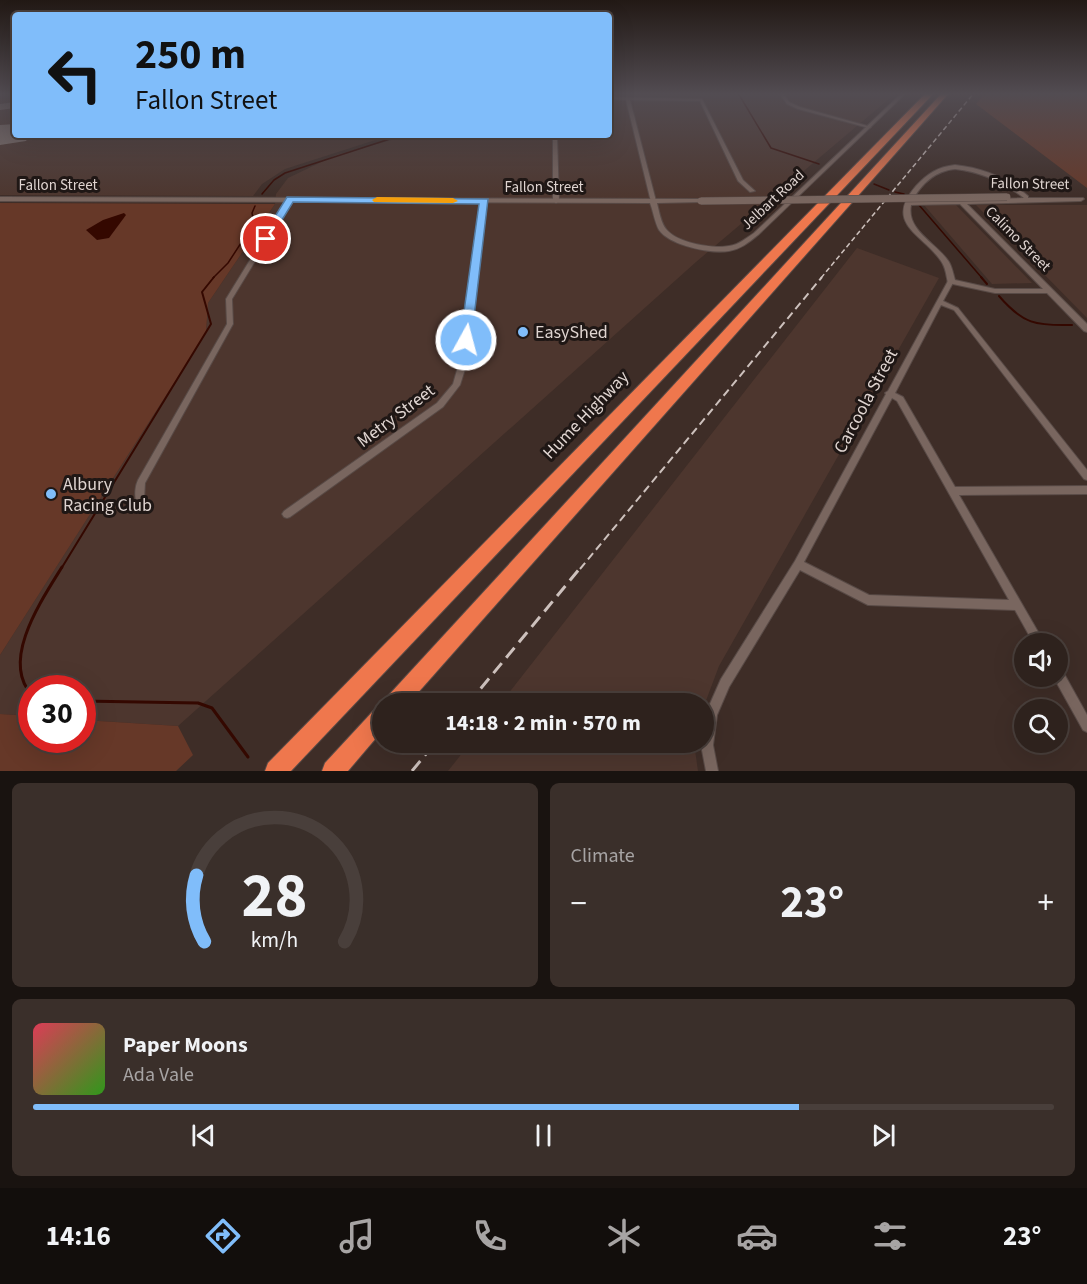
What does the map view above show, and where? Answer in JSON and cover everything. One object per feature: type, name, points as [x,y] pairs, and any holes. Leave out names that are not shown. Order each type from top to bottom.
[{"type":"highway","name":"Hume Highway","points":[[276,771],[462,575],[895,129]]},
{"type":"highway","points":[[404,693],[913,129]]},
{"type":"highway","points":[[333,771],[372,727]]},
{"type":"street","points":[[635,129],[653,201]]},
{"type":"street","points":[[715,129],[741,181],[752,191]]},
{"type":"street","name":"Jelbart Road","points":[[653,201],[662,228],[672,238],[691,246],[708,249],[741,245],[756,234],[867,129]]},
{"type":"street","points":[[555,138],[556,201]]},
{"type":"street","points":[[1026,197],[994,176],[973,170],[950,168],[932,174],[908,203],[907,216],[911,224],[947,263],[951,281],[995,291],[1049,291]]},
{"type":"street","name":"Fallon Street","points":[[0,199],[701,201],[1026,197],[1084,199]]},
{"type":"street","points":[[140,500],[141,483],[230,324],[229,298],[290,199]]},
{"type":"street","name":"Calimo Street","points":[[962,202],[1084,199]]},
{"type":"street","name":"Metry Street","points":[[287,514],[440,405],[456,385],[463,363],[484,201]]},
{"type":"street","points":[[908,203],[962,202]]},
{"type":"street","name":"Calimo Street","points":[[962,202],[1087,329]]},
{"type":"street","name":"Carcoola Street","points":[[712,771],[707,745],[711,715],[725,683],[798,564],[951,281]]},
{"type":"street","points":[[940,302],[956,309],[1087,476]]},
{"type":"street","points":[[889,393],[900,399],[1034,633]]},
{"type":"street","points":[[954,491],[1087,490]]},
{"type":"street","points":[[798,564],[868,600],[1018,605]]},
{"type":"street","points":[[1065,687],[1087,726]]},
{"type":"shaded area","points":[[0,129],[12,129],[12,138],[382,138],[285,169],[262,184],[253,196],[0,195]]},
{"type":"shaded area","points":[[612,129],[853,129],[696,262],[178,726],[96,721],[96,675],[18,675],[18,715],[0,714],[0,655],[206,333],[208,303],[275,204],[276,194],[288,178],[336,155],[399,138],[612,138]]},
{"type":"shaded area","points":[[1009,129],[1087,129],[1087,188]]},
{"type":"shaded area","name":"Albury Racing Club","points":[[0,203],[275,204],[208,303],[206,333],[0,655]]},
{"type":"shaded area","points":[[924,205],[956,205],[1032,283],[992,284]]},
{"type":"shaded area","points":[[976,205],[1087,205],[1087,318]]},
{"type":"shaded area","points":[[124,213],[126,215],[109,238],[97,240],[86,230],[103,220]]},
{"type":"shaded area","points":[[857,248],[939,278],[719,666],[709,693],[509,693]]},
{"type":"shaded area","points":[[0,714],[18,715],[18,753],[96,753],[96,721],[178,726],[193,755],[176,771],[0,771]]},
{"type":"shaded area","points":[[462,753],[695,753],[698,771],[448,771]]},
{"type":"waterway","points":[[760,129],[771,148],[819,164]]},
{"type":"waterway","points":[[262,194],[274,180],[285,173],[393,138]]},
{"type":"waterway","points":[[874,184],[889,190]]},
{"type":"waterway","points":[[895,192],[904,194]]},
{"type":"waterway","points":[[919,205],[982,278]]},
{"type":"waterway","points":[[214,277],[228,263],[254,223],[252,213],[255,206]]},
{"type":"waterway","points":[[61,569],[211,324],[202,292],[214,277]]},
{"type":"waterway","points":[[981,277],[987,284]]},
{"type":"waterway","points":[[999,296],[1023,318],[1039,324],[1072,325]]},
{"type":"waterway","points":[[22,675],[20,665],[27,631],[62,567]]},
{"type":"waterway","points":[[96,701],[198,703],[212,708],[248,757]]},
{"type":"taxiway","points":[[0,135],[9,134]]},
{"type":"runway","points":[[0,135],[12,134]]},
{"type":"railway","points":[[821,278],[944,129]]},
{"type":"railway","points":[[580,569],[822,277]]},
{"type":"railway","points":[[477,693],[581,567]]},
{"type":"railway","points":[[412,771],[427,753]]},
{"type":"slow traffic","points":[[377,200],[453,201]]},
{"type":"place","name":"EasyShed","points":[[523,332]]},
{"type":"place","name":"Albury Racing Club","points":[[51,494]]},
{"type":"route","points":[[266,239],[290,199],[484,201],[466,340]]}]
